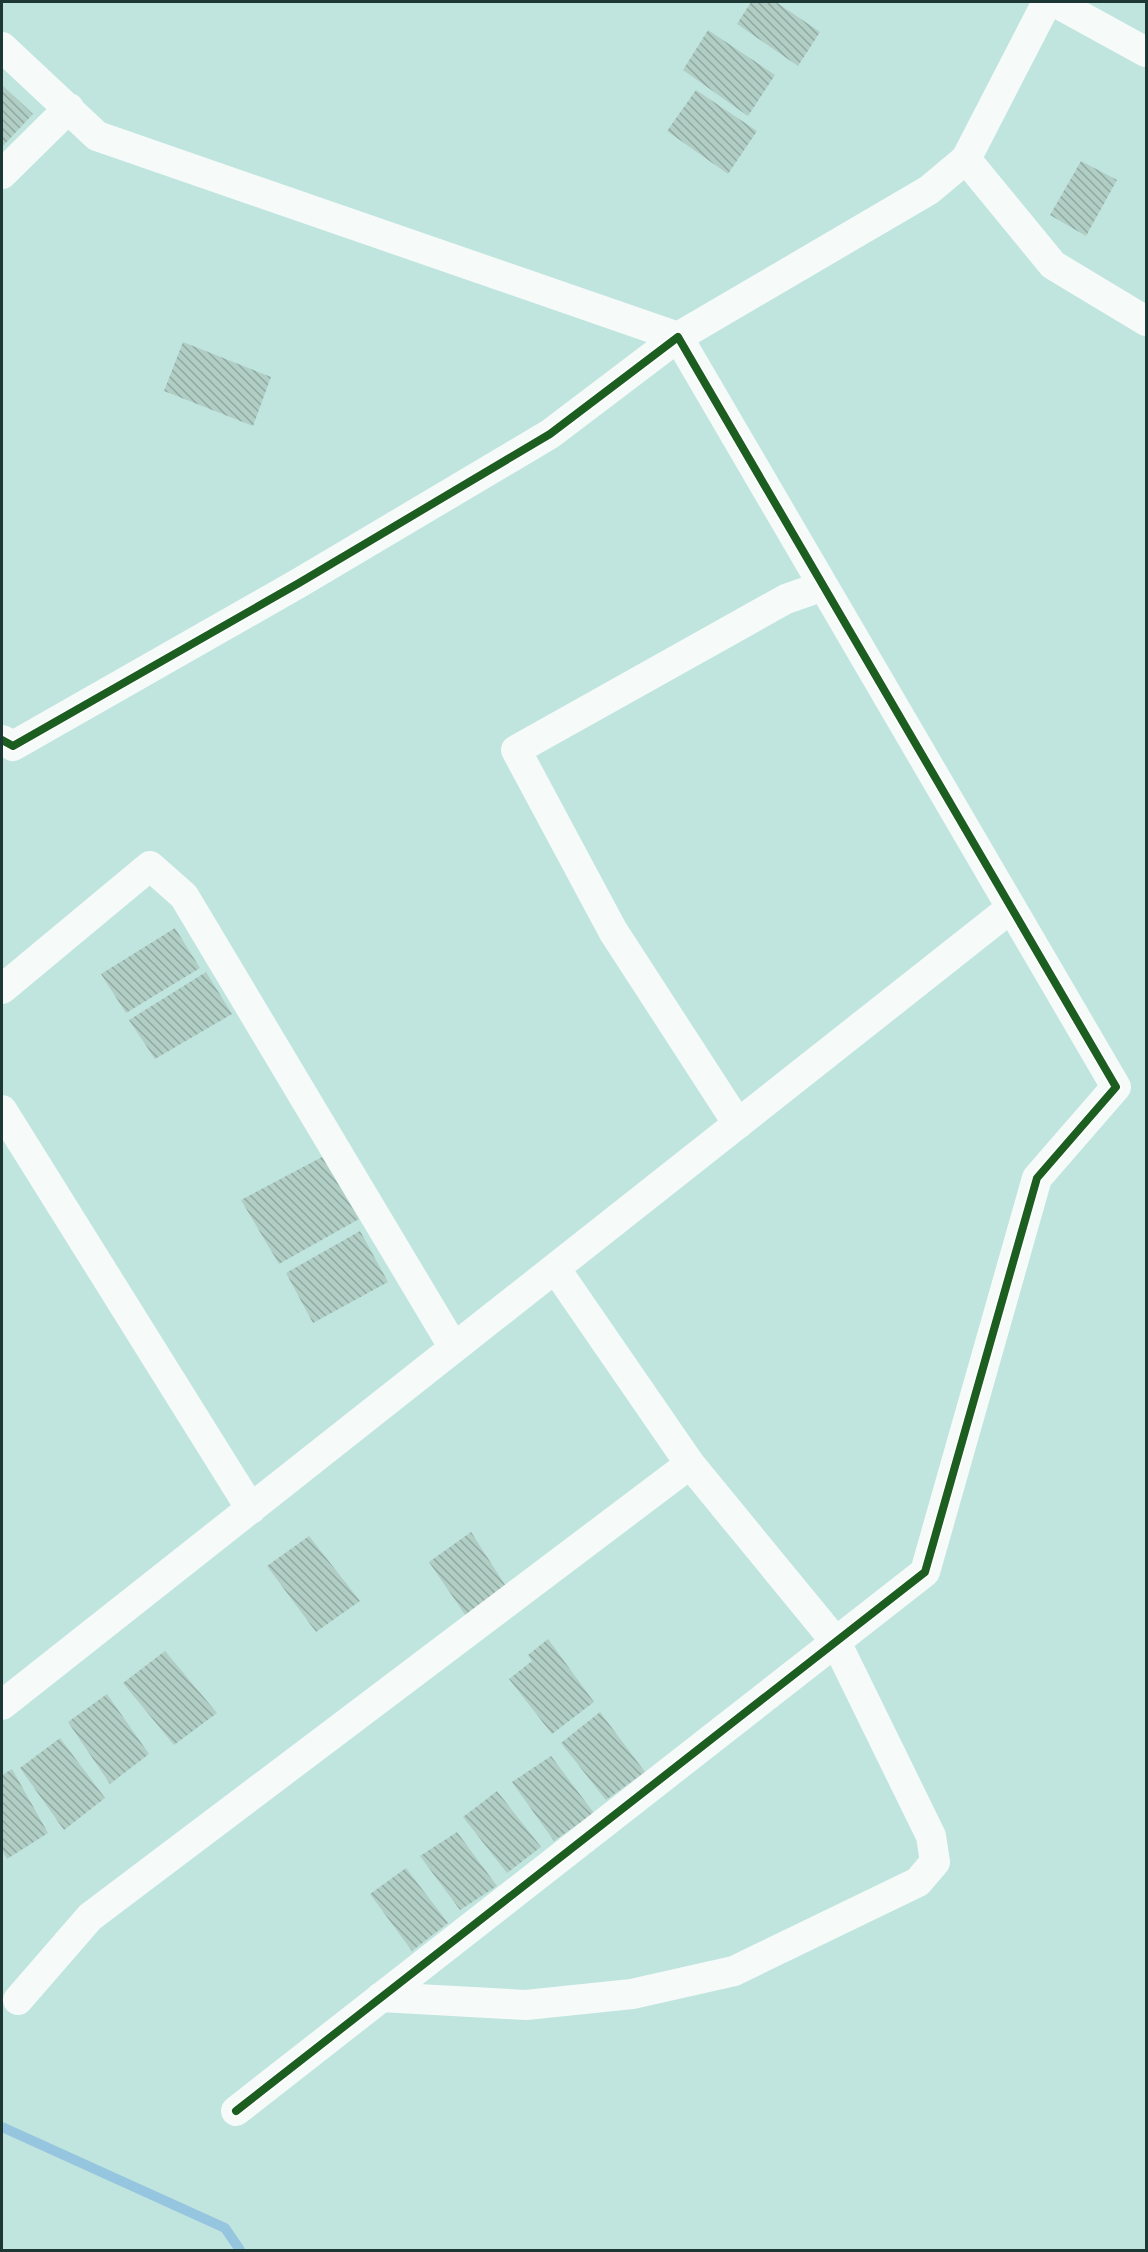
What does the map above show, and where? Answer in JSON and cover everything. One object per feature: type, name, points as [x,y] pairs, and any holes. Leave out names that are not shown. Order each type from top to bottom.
[{"type":"street","points":[[2,740],[14,746],[299,583],[550,434],[678,337],[929,190],[966,159],[1047,2]]},
{"type":"street","points":[[1055,2],[1146,52]]},
{"type":"street","points":[[2,47],[97,136],[678,337],[1116,1087],[1037,1178],[926,1572],[236,2111]]},
{"type":"street","points":[[2,174],[69,108]]},
{"type":"street","points":[[966,159],[1053,265],[1146,321]]},
{"type":"street","points":[[738,1124],[613,931],[516,750],[786,599],[824,586]]},
{"type":"street","points":[[2,989],[150,866],[184,896],[454,1348]]},
{"type":"street","points":[[4,1699],[251,1509],[1011,908]]},
{"type":"street","points":[[2,1110],[251,1509]]},
{"type":"street","points":[[381,1997],[526,2005],[632,1994],[734,1971],[918,1882],[935,1863],[931,1836],[836,1642],[690,1464],[555,1268]]},
{"type":"street","points":[[18,2000],[90,1917],[690,1464]]},
{"type":"building","points":[[751,2],[776,2],[820,32],[798,66],[737,24]]},
{"type":"building","points":[[708,30],[775,75],[748,116],[683,70]]},
{"type":"building","points":[[2,85],[33,114],[2,147]]},
{"type":"building","points":[[696,90],[757,131],[728,174],[667,131]]},
{"type":"building","points":[[1081,161],[1117,180],[1086,236],[1050,215]]},
{"type":"building","points":[[183,342],[271,377],[253,426],[164,391]]},
{"type":"building","points":[[175,928],[200,968],[126,1013],[101,974]]},
{"type":"building","points":[[206,972],[232,1014],[155,1059],[129,1020]]},
{"type":"building","points":[[322,1157],[359,1219],[279,1264],[241,1200]]},
{"type":"building","points":[[360,1231],[388,1282],[313,1323],[286,1273]]},
{"type":"building","points":[[471,1532],[507,1588],[466,1616],[429,1562]]},
{"type":"building","points":[[309,1536],[360,1601],[316,1632],[267,1566]]},
{"type":"building","points":[[548,1639],[594,1702],[552,1734],[509,1679],[532,1661],[528,1655]]},
{"type":"building","points":[[165,1651],[217,1713],[174,1745],[123,1683]]},
{"type":"building","points":[[107,1694],[149,1754],[110,1784],[68,1722]]},
{"type":"building","points":[[600,1712],[645,1772],[606,1800],[561,1743]]},
{"type":"building","points":[[60,1738],[105,1798],[64,1830],[20,1768]]},
{"type":"building","points":[[551,1756],[594,1813],[554,1841],[512,1782]]},
{"type":"building","points":[[12,1769],[48,1833],[7,1859],[2,1850],[2,1775]]},
{"type":"building","points":[[497,1791],[541,1847],[507,1873],[463,1817]]},
{"type":"building","points":[[457,1832],[497,1886],[460,1910],[420,1856]]},
{"type":"building","points":[[406,1868],[448,1923],[412,1951],[370,1894]]},
{"type":"waterway","points":[[2,2127],[225,2228],[240,2250]]},
{"type":"cycle path","points":[[2,740],[13,746],[299,583],[550,434],[678,337],[1116,1087],[1037,1178],[925,1572],[236,2111]]}]
